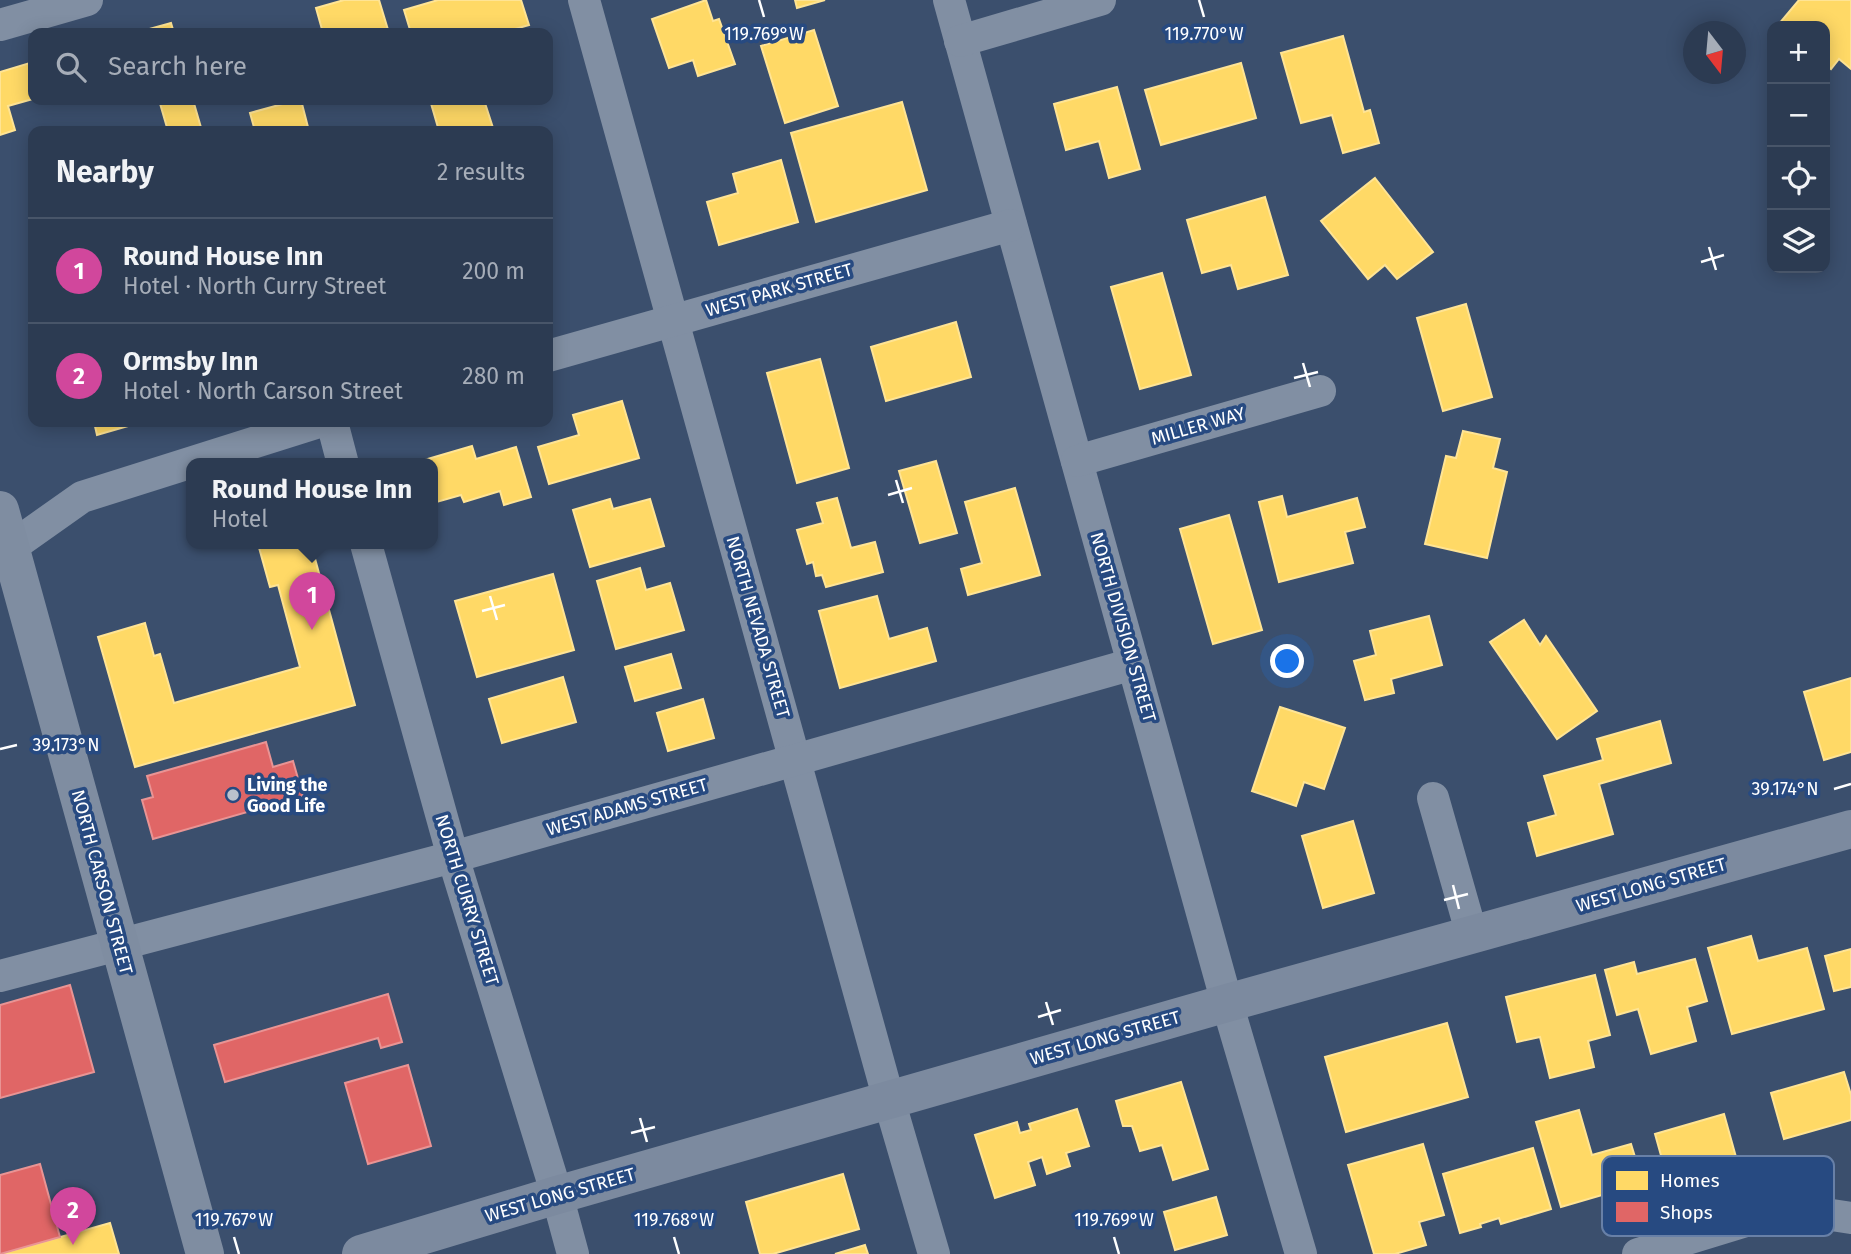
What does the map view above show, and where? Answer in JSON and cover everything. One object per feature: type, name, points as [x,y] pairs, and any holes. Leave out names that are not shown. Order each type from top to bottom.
[{"type":"main road","name":"NORTH CARSON STREET","points":[[0,510],[5,551],[205,1254]]},
{"type":"street","points":[[0,25],[86,0]]},
{"type":"street","name":"NORTH NEVADA STREET","points":[[584,0],[934,1254]]},
{"type":"street","name":"NORTH DIVISION STREET","points":[[949,0],[1227,1003],[1301,1254]]},
{"type":"street","points":[[960,41],[1100,0]]},
{"type":"street","name":"WEST PARK STREET","points":[[553,355],[1011,225]]},
{"type":"street","name":"MILLER WAY","points":[[1077,461],[1320,391]]},
{"type":"street","points":[[205,458],[302,427]]},
{"type":"street","points":[[333,427],[342,458]]},
{"type":"street","points":[[5,551],[82,497],[186,464]]},
{"type":"street","name":"NORTH CURRY STREET","points":[[367,549],[453,857],[573,1254]]},
{"type":"street","name":"WEST ADAMS STREET","points":[[0,976],[453,857],[1133,664]]},
{"type":"street","points":[[1433,798],[1472,935]]},
{"type":"street","name":"WEST LONG STREET","points":[[361,1254],[557,1195],[1227,1003],[1851,829]]},
{"type":"street","points":[[1637,1254],[1696,1236]]},
{"type":"building: Homes","points":[[344,0],[379,0],[387,28],[322,28],[316,8]]},
{"type":"building: Homes","points":[[438,0],[521,0],[529,25],[518,28],[409,28],[404,10]]},
{"type":"building: Homes","points":[[706,0],[713,21],[719,19],[735,64],[698,76],[693,60],[669,68],[652,19]]},
{"type":"building: Homes","points":[[795,0],[825,0],[797,8]]},
{"type":"building: Homes","points":[[1799,0],[1851,0],[1851,69],[1839,59],[1830,68],[1830,21],[1781,21]]},
{"type":"building: Homes","points":[[171,23],[172,28],[153,28]]},
{"type":"building: Homes","points":[[814,30],[838,106],[785,123],[761,46]]},
{"type":"building: Homes","points":[[1343,36],[1364,112],[1370,110],[1379,143],[1343,153],[1332,115],[1301,123],[1281,53]]},
{"type":"building: Homes","points":[[1241,63],[1256,118],[1161,145],[1145,90]]},
{"type":"building: Homes","points":[[28,64],[28,100],[8,106],[15,130],[0,135],[0,72]]},
{"type":"building: Homes","points":[[1117,87],[1140,169],[1109,178],[1099,141],[1066,150],[1054,104]]},
{"type":"building: Homes","points":[[902,102],[927,190],[816,222],[791,133]]},
{"type":"building: Homes","points":[[160,105],[194,105],[201,126],[167,126]]},
{"type":"building: Homes","points":[[279,105],[302,105],[308,126],[254,126],[250,113]]},
{"type":"building: Homes","points":[[431,105],[486,105],[492,126],[438,126]]},
{"type":"building: Homes","points":[[781,160],[798,222],[719,245],[707,202],[738,193],[733,174]]},
{"type":"building: Homes","points":[[1375,178],[1433,252],[1397,279],[1385,265],[1368,279],[1321,221]]},
{"type":"building: Homes","points":[[1265,197],[1288,275],[1238,289],[1231,265],[1202,273],[1187,220]]},
{"type":"building: Homes","points":[[1162,273],[1191,375],[1140,389],[1111,287]]},
{"type":"building: Homes","points":[[1466,304],[1492,397],[1443,411],[1417,318]]},
{"type":"building: Homes","points":[[956,322],[971,377],[886,401],[871,347]]},
{"type":"building: Homes","points":[[820,359],[849,468],[797,483],[767,373]]},
{"type":"building: Homes","points":[[622,401],[639,458],[549,484],[538,447],[579,435],[573,415]]},
{"type":"building: Homes","points":[[95,427],[125,427],[97,435]]},
{"type":"building: Homes","points":[[1463,431],[1500,439],[1493,468],[1507,472],[1487,558],[1425,544],[1446,456],[1456,458]]},
{"type":"building: Homes","points":[[472,446],[476,459],[516,447],[531,497],[504,505],[500,491],[464,502],[461,495],[438,502],[438,458],[431,458]]},
{"type":"building: Homes","points":[[936,461],[957,533],[920,543],[899,471]]},
{"type":"building: Homes","points":[[1015,488],[1040,575],[968,595],[961,569],[982,563],[965,502]]},
{"type":"building: Homes","points":[[1282,496],[1287,517],[1357,498],[1365,527],[1345,532],[1353,563],[1279,582],[1259,502]]},
{"type":"building: Homes","points":[[837,498],[851,548],[875,542],[883,572],[826,587],[822,575],[816,576],[813,562],[807,564],[797,530],[823,523],[817,503]]},
{"type":"building: Homes","points":[[610,499],[613,509],[650,499],[664,546],[590,567],[573,510]]},
{"type":"building: Homes","points":[[1229,515],[1262,630],[1213,644],[1180,529]]},
{"type":"building: Homes","points":[[259,549],[312,549],[355,705],[135,767],[98,637],[145,623],[154,656],[160,654],[174,703],[300,667],[278,585],[270,587]]},
{"type":"building: Homes","points":[[640,568],[646,590],[670,583],[684,630],[616,649],[597,581]]},
{"type":"building: Homes","points":[[553,574],[574,650],[477,677],[455,601]]},
{"type":"building: Homes","points":[[877,596],[889,639],[927,628],[936,661],[840,688],[819,611]]},
{"type":"building: Homes","points":[[1429,616],[1442,665],[1391,679],[1394,693],[1365,700],[1354,661],[1376,655],[1370,631]]},
{"type":"building: Homes","points":[[1524,620],[1540,645],[1546,636],[1597,711],[1557,739],[1490,642]]},
{"type":"building: Homes","points":[[671,654],[681,688],[635,701],[625,667]]},
{"type":"building: Homes","points":[[563,677],[576,722],[502,743],[489,699]]},
{"type":"building: Homes","points":[[1851,678],[1851,752],[1824,760],[1804,692]]},
{"type":"building: Homes","points":[[703,699],[714,738],[668,751],[657,713]]},
{"type":"building: Homes","points":[[1280,707],[1345,728],[1324,789],[1304,782],[1296,806],[1252,791]]},
{"type":"building: Homes","points":[[1660,721],[1671,763],[1599,784],[1613,834],[1537,856],[1528,823],[1556,815],[1544,776],[1603,760],[1597,739]]},
{"type":"building: Homes","points":[[1353,821],[1374,893],[1323,908],[1302,836]]},
{"type":"building: Homes","points":[[1751,936],[1758,961],[1807,948],[1824,1009],[1732,1034],[1708,948]]},
{"type":"building: Homes","points":[[1851,949],[1851,987],[1834,991],[1825,956]]},
{"type":"building: Homes","points":[[1695,959],[1707,1001],[1687,1007],[1696,1041],[1651,1054],[1638,1009],[1617,1015],[1605,970],[1634,962],[1637,974]]},
{"type":"building: Homes","points":[[1595,975],[1610,1035],[1588,1041],[1594,1067],[1550,1078],[1540,1037],[1517,1042],[1506,997]]},
{"type":"building: Homes","points":[[1447,1023],[1468,1097],[1346,1132],[1325,1057]]},
{"type":"building: Homes","points":[[1844,1072],[1851,1095],[1851,1120],[1784,1139],[1771,1093]]},
{"type":"building: Homes","points":[[1181,1082],[1208,1169],[1173,1180],[1162,1145],[1140,1151],[1132,1126],[1123,1126],[1116,1101]]},
{"type":"building: Homes","points":[[1077,1109],[1089,1146],[1066,1153],[1070,1166],[1047,1174],[1042,1157],[1028,1162],[1035,1185],[995,1198],[975,1135],[1017,1122],[1020,1133],[1031,1130],[1029,1124]]},
{"type":"building: Homes","points":[[1579,1110],[1592,1155],[1631,1144],[1635,1156],[1602,1156],[1602,1195],[1561,1207],[1536,1122]]},
{"type":"building: Homes","points":[[1724,1114],[1736,1156],[1661,1156],[1655,1134]]},
{"type":"building: Homes","points":[[1423,1144],[1444,1215],[1419,1222],[1426,1245],[1395,1254],[1374,1254],[1348,1165]]},
{"type":"building: Homes","points":[[1533,1148],[1551,1209],[1501,1224],[1499,1218],[1460,1233],[1443,1174]]},
{"type":"building: Homes","points":[[843,1174],[859,1229],[773,1254],[760,1254],[746,1202]]},
{"type":"building: Homes","points":[[1216,1197],[1227,1235],[1175,1250],[1164,1212]]},
{"type":"building: Homes","points":[[110,1223],[119,1254],[0,1254]]},
{"type":"building: Homes","points":[[865,1245],[868,1254],[835,1254]]},
{"type":"building: Shops","points":[[266,742],[273,767],[293,761],[303,796],[153,839],[142,800],[153,797],[147,776]]},
{"type":"building: Shops","points":[[70,985],[94,1072],[0,1098],[0,1005]]},
{"type":"building: Shops","points":[[388,994],[402,1042],[381,1048],[378,1038],[225,1082],[214,1045]]},
{"type":"building: Shops","points":[[408,1065],[431,1146],[368,1164],[345,1083]]},
{"type":"building: Shops","points":[[40,1164],[60,1237],[0,1254],[0,1175]]},
{"type":"place","name":"Round House Inn","points":[[312,630]]},
{"type":"place","name":"Living the Good Life","points":[[233,795]]},
{"type":"place","name":"Ormsby Inn","points":[[73,1245]]}]
